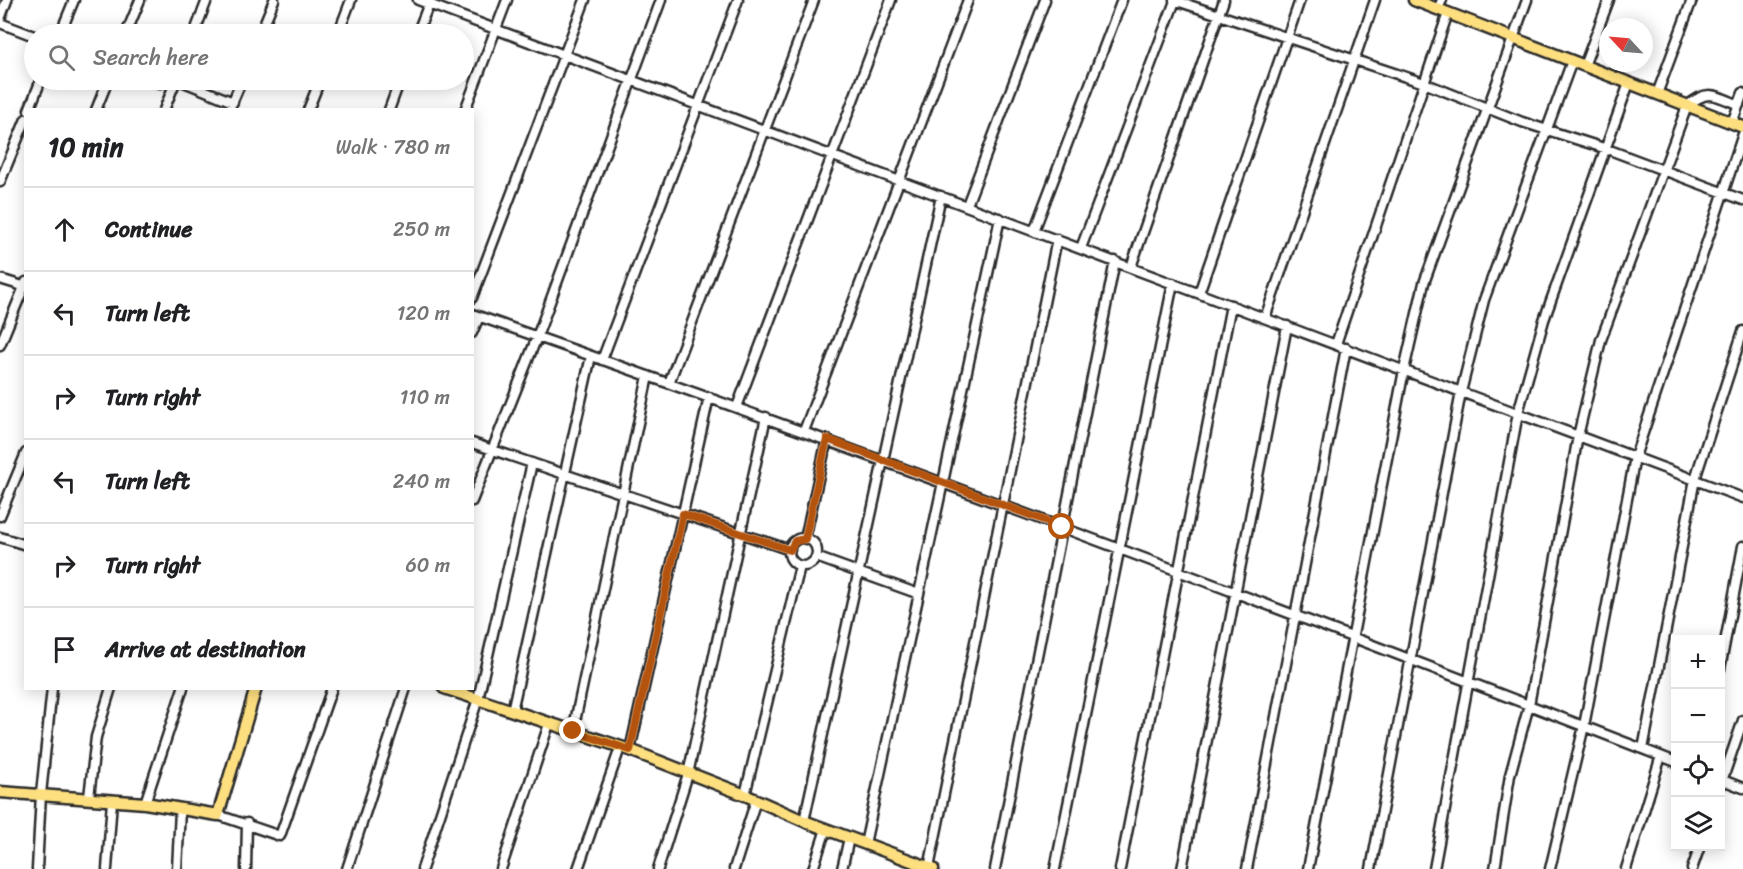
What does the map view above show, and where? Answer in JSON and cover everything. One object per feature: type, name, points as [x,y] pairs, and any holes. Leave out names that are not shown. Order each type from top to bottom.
[{"type":"main road","points":[[1414,0],[1443,8],[1513,38],[1743,127]]},
{"type":"main road","points":[[0,792],[145,802],[218,815],[255,690]]},
{"type":"main road","points":[[450,690],[625,749],[745,795],[916,866],[931,868]]},
{"type":"street","points":[[7,0],[0,21],[24,32]]},
{"type":"street","points":[[64,24],[74,0]]},
{"type":"street","points":[[130,24],[140,0]]},
{"type":"street","points":[[198,24],[207,0]]},
{"type":"street","points":[[264,24],[274,0]]},
{"type":"street","points":[[342,24],[351,0]]},
{"type":"street","points":[[418,0],[429,2],[495,29],[1743,498]]},
{"type":"street","points":[[474,86],[507,0]]},
{"type":"street","points":[[474,293],[585,0]]},
{"type":"street","points":[[474,496],[537,337],[661,0]]},
{"type":"street","points":[[602,360],[738,0]]},
{"type":"street","points":[[669,383],[814,0]]},
{"type":"street","points":[[737,407],[891,0]]},
{"type":"street","points":[[804,431],[968,0]]},
{"type":"street","points":[[967,206],[1045,0]]},
{"type":"street","points":[[1034,231],[1122,0]]},
{"type":"street","points":[[1081,249],[1174,0],[1424,84],[1522,122],[1547,128],[1743,200]]},
{"type":"street","points":[[1131,267],[1224,0]]},
{"type":"street","points":[[1199,293],[1300,0]]},
{"type":"street","points":[[1265,318],[1375,0]]},
{"type":"street","points":[[1308,869],[1404,370],[1424,283],[1527,0]]},
{"type":"street","points":[[1584,66],[1609,0]]},
{"type":"street","points":[[1657,94],[1692,0]]},
{"type":"street","points":[[421,24],[429,2]]},
{"type":"street","points":[[1336,344],[1424,84],[1443,8]]},
{"type":"street","points":[[1371,869],[1461,392],[1484,300],[1572,61]]},
{"type":"street","points":[[1434,869],[1518,413],[1544,320],[1629,83]]},
{"type":"street","points":[[30,108],[38,90]]},
{"type":"street","points":[[97,108],[104,90]]},
{"type":"street","points":[[165,108],[172,90]]},
{"type":"street","points":[[197,90],[231,106],[238,90]]},
{"type":"street","points":[[309,108],[316,90]]},
{"type":"street","points":[[389,108],[396,90]]},
{"type":"street","points":[[466,108],[472,90]]},
{"type":"street","points":[[1732,123],[1743,93]]},
{"type":"street","points":[[1495,869],[1510,776],[1529,705],[1578,436],[1601,340],[1687,106],[1701,94],[1711,94],[1739,105]]},
{"type":"street","points":[[0,182],[24,124]]},
{"type":"street","points":[[1550,869],[1584,726],[1635,457],[1743,134]]},
{"type":"street","points":[[804,821],[941,196]]},
{"type":"street","points":[[865,844],[1000,218]]},
{"type":"street","points":[[931,868],[1056,239]]},
{"type":"street","points":[[995,869],[1115,261]]},
{"type":"street","points":[[0,279],[24,285]]},
{"type":"street","points":[[1055,869],[1173,283]]},
{"type":"street","points":[[0,345],[24,287]]},
{"type":"street","points":[[1120,869],[1232,305]]},
{"type":"street","points":[[476,315],[827,439],[1353,636],[1671,760]]},
{"type":"street","points":[[1182,869],[1287,326]]},
{"type":"street","points":[[1643,749],[1695,479],[1743,331]]},
{"type":"street","points":[[1247,869],[1346,348]]},
{"type":"street","points":[[512,711],[591,356]]},
{"type":"street","points":[[573,731],[648,376]]},
{"type":"street","points":[[578,869],[625,749],[683,514],[709,397]]},
{"type":"street","points":[[658,869],[688,774],[766,417]]},
{"type":"street","points":[[805,539],[827,439]]},
{"type":"street","points":[[474,444],[790,550]]},
{"type":"street","points":[[0,516],[24,458]]},
{"type":"street","points":[[422,869],[478,699],[532,463]]},
{"type":"street","points":[[0,537],[24,544]]},
{"type":"street","points":[[805,539],[814,543],[816,557],[810,565],[800,566],[792,560],[790,550],[795,541],[805,539]]},
{"type":"street","points":[[1725,642],[1743,546]]},
{"type":"street","points":[[816,557],[919,594]]},
{"type":"street","points":[[745,795],[800,566]]},
{"type":"street","points":[[37,869],[41,794],[52,690]]},
{"type":"street","points":[[89,797],[96,737],[110,690]]},
{"type":"street","points":[[145,802],[182,690]]},
{"type":"street","points":[[218,815],[247,823],[276,837],[282,833],[331,690]]},
{"type":"street","points":[[347,869],[405,690]]},
{"type":"street","points":[[1725,771],[1743,720]]},
{"type":"street","points":[[501,869],[549,724]]},
{"type":"street","points":[[1626,869],[1661,756]]},
{"type":"street","points":[[1725,783],[1743,788]]},
{"type":"street","points":[[734,869],[756,800]]},
{"type":"street","points":[[107,869],[112,801]]},
{"type":"street","points":[[177,869],[180,810]]},
{"type":"street","points":[[246,869],[247,823]]},
{"type":"street","points":[[813,869],[826,829]]},
{"type":"street","points":[[842,869],[849,838]]},
{"type":"street","points":[[1692,869],[1698,851]]},
{"type":"route","points":[[573,731],[630,750],[683,514],[790,550],[795,541],[805,539],[827,439],[1062,527]]}]
